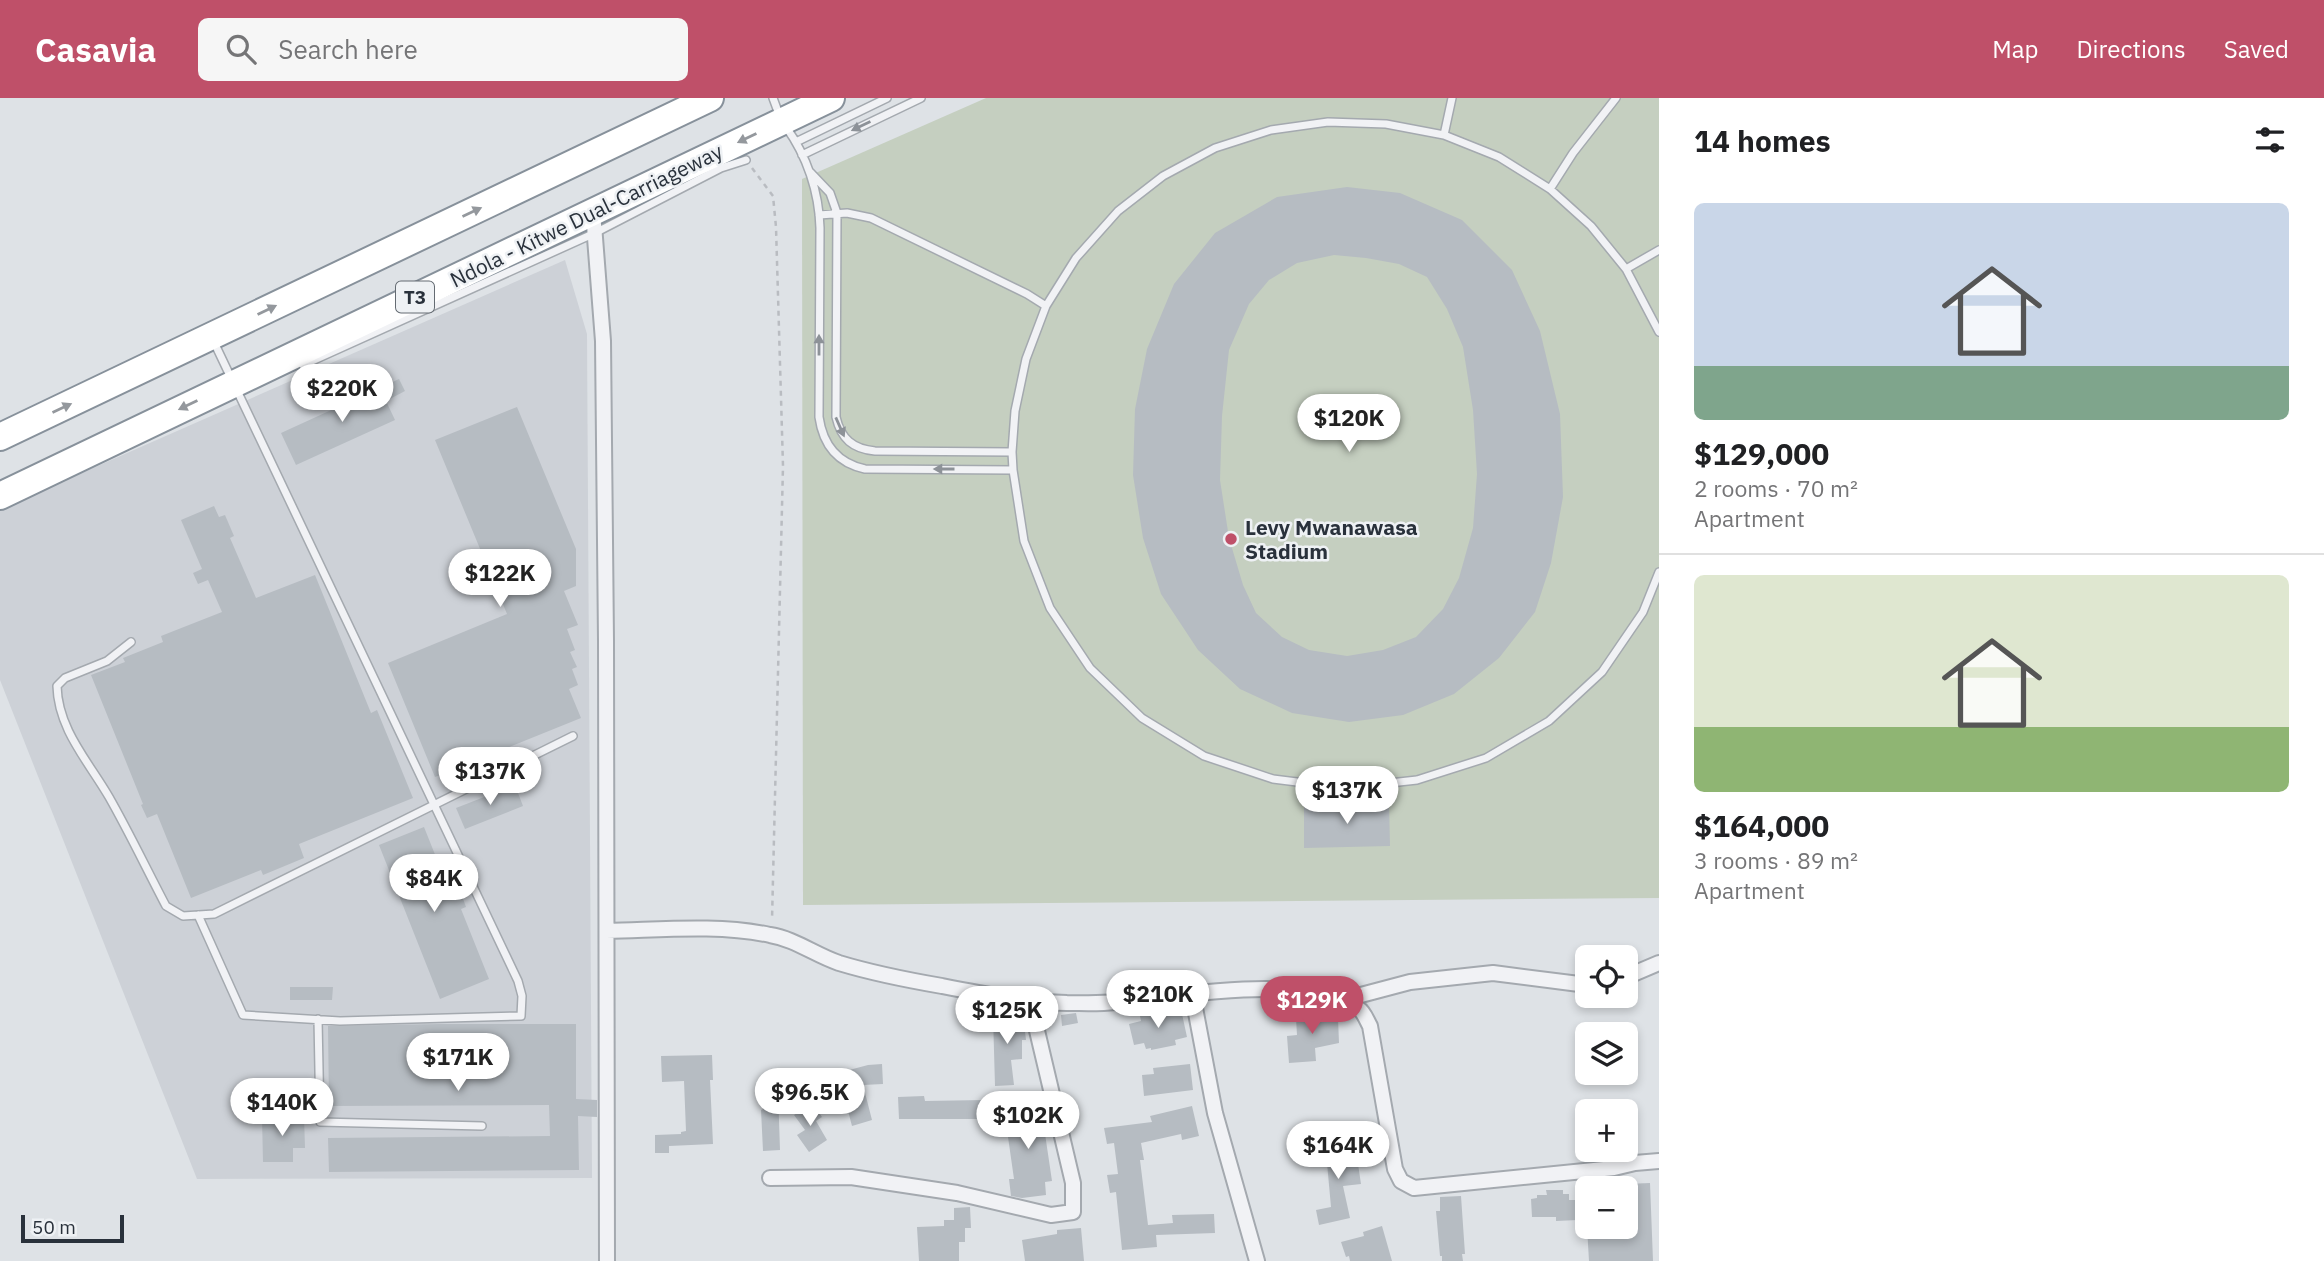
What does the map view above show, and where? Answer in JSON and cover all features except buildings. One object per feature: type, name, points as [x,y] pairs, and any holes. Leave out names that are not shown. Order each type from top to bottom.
[{"type":"highway","name":"T3","points":[[0,437],[710,98]]},
{"type":"highway","name":"Ndola - Kitwe Dual-Carriageway","points":[[0,496],[241,389],[594,223],[783,120],[831,98]]},
{"type":"street","points":[[594,223],[603,341],[607,1261]]},
{"type":"street","points":[[607,931],[730,930],[771,934],[839,963],[904,979],[1030,1001],[1113,1003],[1192,992],[1290,989],[1322,993],[1361,1010],[1370,1027],[1395,1169],[1401,1181],[1407,1185],[1430,1188],[1659,1161]]},
{"type":"street","points":[[1638,972],[1659,963]]},
{"type":"street","points":[[1342,1000],[1410,982],[1493,972],[1575,983]]},
{"type":"street","points":[[1192,992],[1215,1113],[1257,1261]]},
{"type":"street","points":[[770,1178],[852,1177],[957,1193],[1051,1215],[1073,1212],[1073,1183],[1030,1001]]},
{"type":"lane","points":[[887,98],[783,120],[810,172],[819,215],[819,417],[825,440],[841,461],[865,469],[1013,470]]},
{"type":"lane","points":[[802,155],[920,98]]},
{"type":"lane","points":[[1444,135],[1452,98]]},
{"type":"lane","points":[[1550,189],[1573,153],[1616,98]]},
{"type":"lane","points":[[1659,332],[1626,269],[1591,226],[1550,189],[1499,157],[1444,135],[1387,124],[1328,122],[1271,130],[1215,148],[1163,176],[1118,211],[1076,258],[1046,306],[1026,359],[1015,411],[1012,452],[1024,541],[1050,608],[1090,668],[1142,718],[1204,756],[1273,779],[1345,788],[1417,780],[1486,758],[1549,721],[1602,672],[1643,612],[1659,572]]},
{"type":"lane","points":[[290,371],[594,223],[721,168],[746,160]]},
{"type":"lane","points":[[810,172],[830,194],[837,213],[836,417],[844,437],[853,446],[875,452],[1012,452]]},
{"type":"lane","points":[[819,215],[859,214],[871,218],[1027,294],[1046,306]]},
{"type":"lane","points":[[1626,269],[1659,250]]},
{"type":"lane","points":[[198,915],[243,1015],[340,1021],[521,1016],[522,996],[518,981],[241,389],[211,337]]},
{"type":"lane","points":[[131,642],[107,661],[65,678],[57,686],[58,700],[67,729],[110,798],[166,906],[183,916],[214,914],[573,736]]},
{"type":"lane","points":[[318,1019],[320,1122],[482,1126]]},
{"type":"path","points":[[746,160],[774,196],[777,254],[783,466],[774,901],[771,934]]},
{"type":"shaded area","points":[[565,260],[587,334],[592,1178],[197,1179],[0,680],[0,509]]},
{"type":"green space","name":"Levy Mwanawasa Stadium","points":[[986,98],[1659,98],[1659,898],[803,905],[802,179]]},
{"type":"place","name":"Levy Mwanawasa Stadium","points":[[1231,539]]}]
